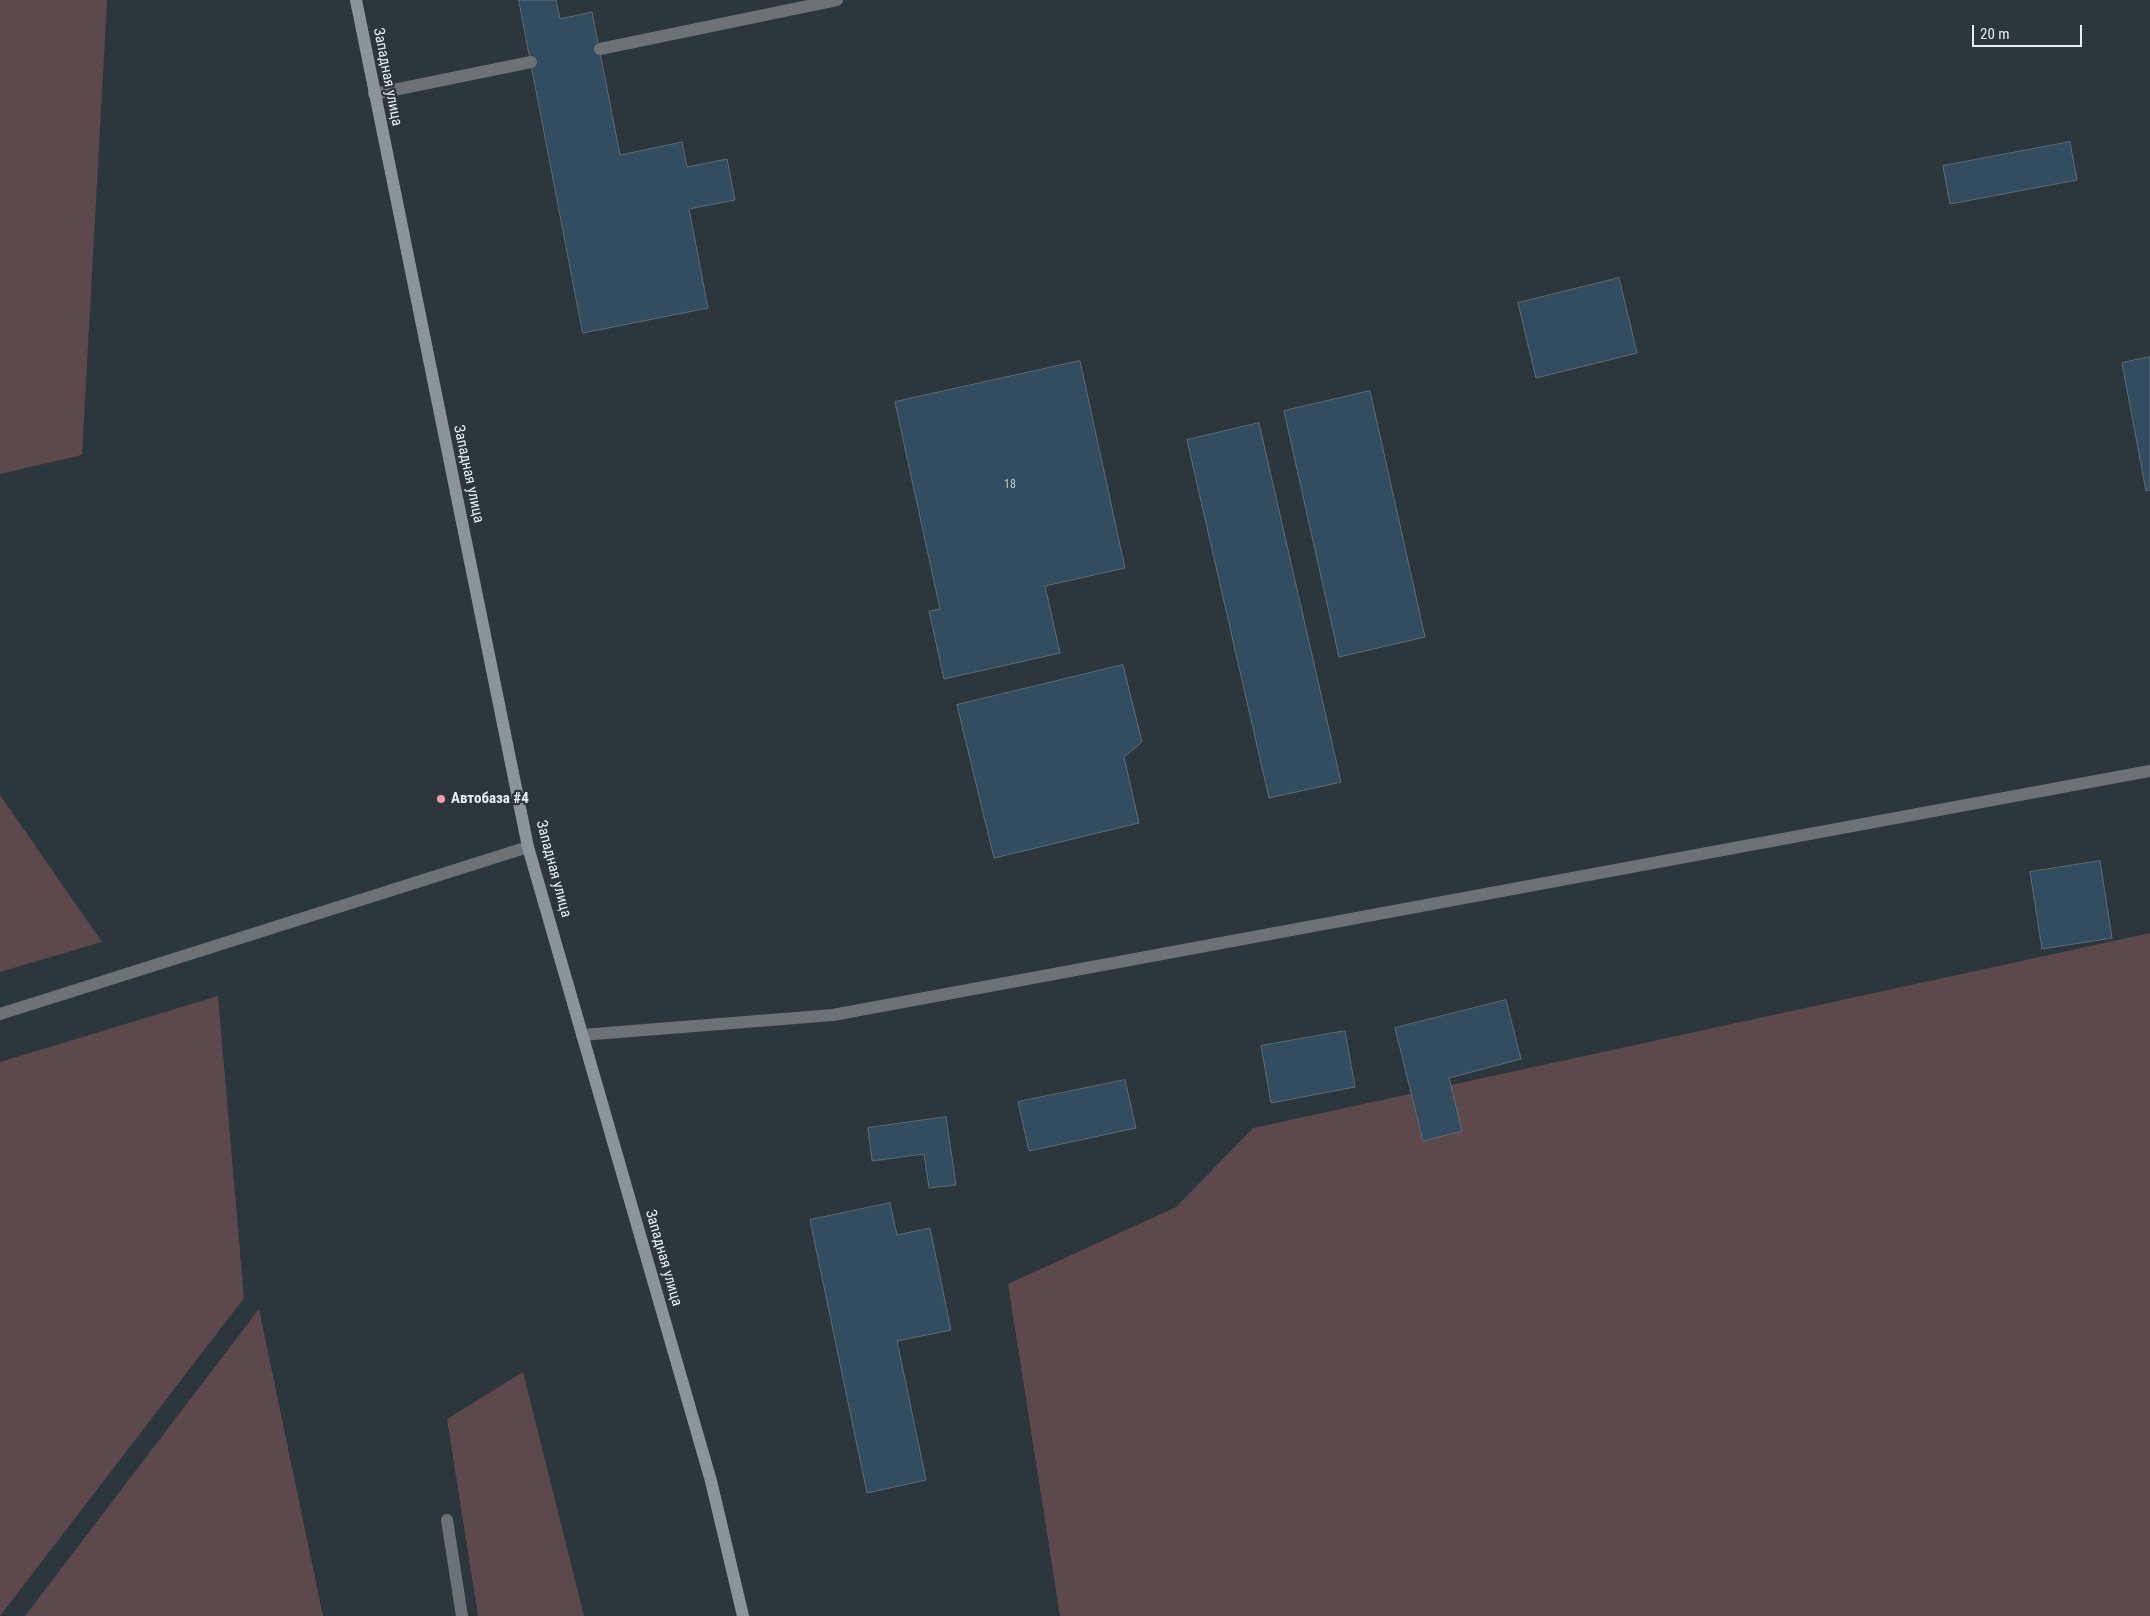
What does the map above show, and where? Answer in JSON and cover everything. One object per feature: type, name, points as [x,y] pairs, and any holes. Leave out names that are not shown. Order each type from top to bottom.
[{"type":"main road","name":"Западная улица","points":[[356,0],[528,847],[711,1481],[743,1616]]},
{"type":"street","points":[[600,49],[837,0]]},
{"type":"street","points":[[374,94],[531,62]]},
{"type":"street","points":[[582,1035],[833,1015],[2150,771]]},
{"type":"street","points":[[0,1014],[528,847]]},
{"type":"street","points":[[447,1520],[462,1616]]},
{"type":"shaded area","points":[[0,0],[107,0],[107,2],[82,455],[0,474]]},
{"type":"shaded area","points":[[0,795],[102,942],[0,972]]},
{"type":"shaded area","points":[[2150,933],[2150,1616],[1060,1616],[1008,1284],[1176,1207],[1253,1128]]},
{"type":"shaded area","points":[[218,996],[244,1298],[0,1616],[0,1062]]},
{"type":"shaded area","points":[[259,1309],[323,1616],[25,1616]]},
{"type":"shaded area","points":[[523,1372],[584,1616],[478,1616],[447,1419]]},
{"type":"building","points":[[519,0],[556,0],[560,19],[592,12],[620,155],[682,142],[687,167],[727,159],[735,200],[689,209],[708,308],[583,333]]},
{"type":"building","points":[[2070,142],[2077,180],[1950,204],[1943,166]]},
{"type":"building","points":[[1619,278],[1637,353],[1536,378],[1518,303]]},
{"type":"building","points":[[2150,357],[2150,490],[2146,491],[2122,363]]},
{"type":"building","points":[[1080,361],[1125,568],[1045,586],[1060,653],[944,679],[929,611],[940,609],[895,402]]},
{"type":"building","points":[[1370,391],[1425,637],[1339,657],[1284,411]]},
{"type":"building","points":[[1259,423],[1341,782],[1269,798],[1187,440]]},
{"type":"building","points":[[1123,665],[1142,742],[1124,757],[1139,823],[994,858],[957,705]]},
{"type":"building","points":[[2100,861],[2112,938],[2042,949],[2030,872]]},
{"type":"building","points":[[1506,1000],[1521,1059],[1449,1078],[1462,1131],[1423,1141],[1395,1028]]},
{"type":"building","points":[[1345,1031],[1355,1087],[1271,1103],[1261,1046]]},
{"type":"building","points":[[1125,1080],[1136,1128],[1029,1151],[1018,1102]]},
{"type":"building","points":[[946,1117],[956,1185],[929,1188],[924,1154],[872,1161],[868,1128]]},
{"type":"building","points":[[890,1203],[897,1235],[930,1228],[951,1330],[897,1341],[926,1480],[867,1493],[810,1220]]},
{"type":"place","name":"Автобаза #4","points":[[441,799]]}]
